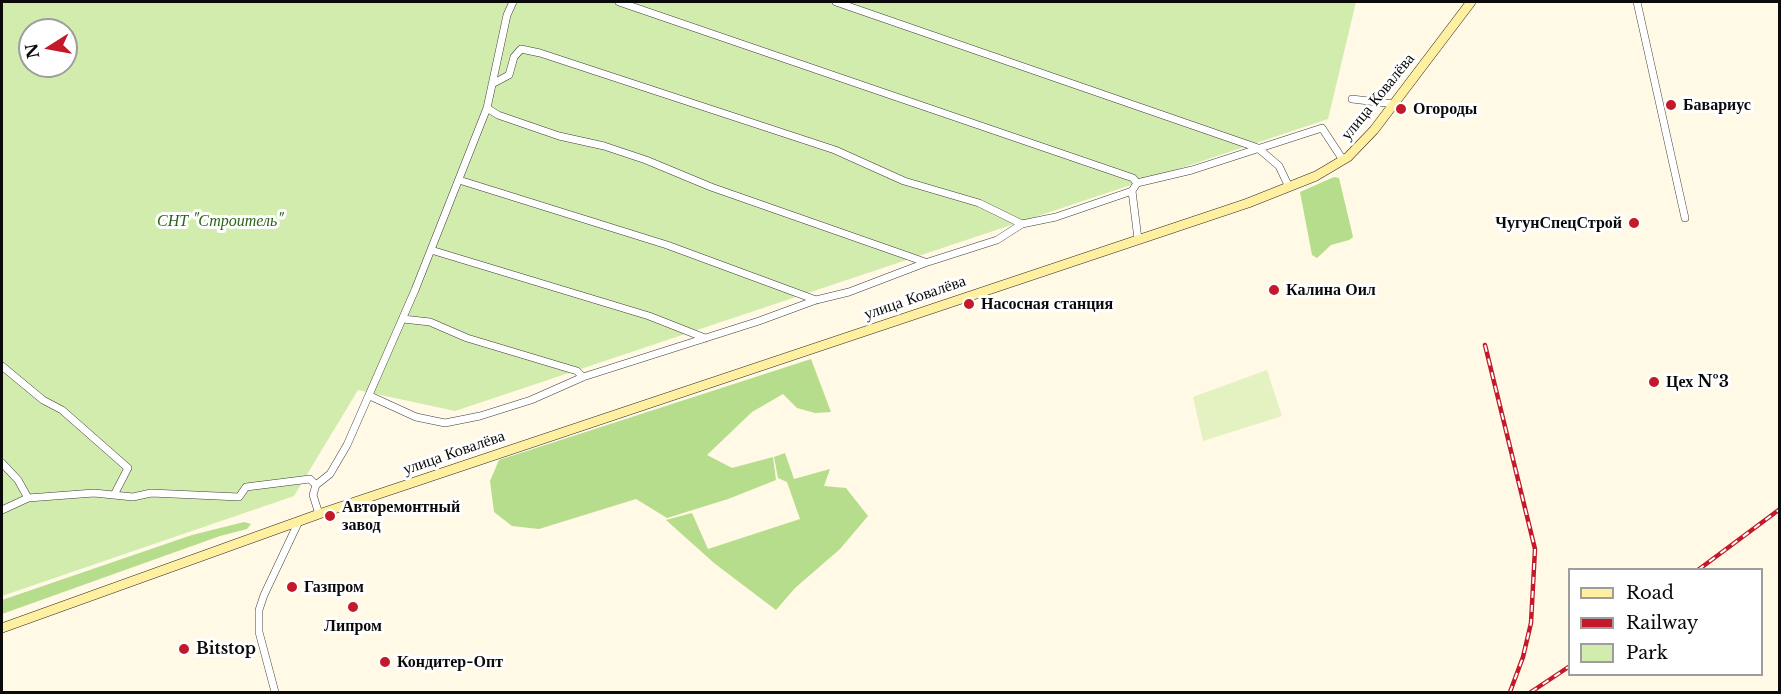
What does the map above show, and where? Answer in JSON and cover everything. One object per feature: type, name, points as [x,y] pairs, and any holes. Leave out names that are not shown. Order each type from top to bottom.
[{"type":"street","points":[[319,514],[313,495],[316,485],[330,474],[370,396],[487,108],[507,15],[513,2]]},
{"type":"street","points":[[619,2],[1122,174],[1133,178],[1137,183]]},
{"type":"street","points":[[836,2],[1258,148],[1279,166],[1288,187]]},
{"type":"street","name":"улица Ковалёва","points":[[2,628],[319,514],[1138,239],[1316,176],[1343,160],[1374,130],[1472,2]]},
{"type":"street","points":[[1637,2],[1686,218]]},
{"type":"street","points":[[492,84],[509,75],[514,57],[520,49],[540,53],[835,150],[904,180],[979,203],[1022,224]]},
{"type":"street","points":[[1352,99],[1394,104]]},
{"type":"street","points":[[487,108],[498,115],[559,136],[604,146],[646,160],[711,187],[925,262]]},
{"type":"street","points":[[370,396],[416,417],[445,423],[480,416],[531,400],[583,376],[816,300],[849,292],[925,262],[1007,236],[1022,224],[1056,217],[1132,191],[1137,183],[1192,170],[1322,128],[1343,160]]},
{"type":"street","points":[[459,180],[667,245],[816,300]]},
{"type":"street","points":[[1132,191],[1138,239]]},
{"type":"street","points":[[431,250],[649,316],[705,338]]},
{"type":"street","points":[[403,319],[430,322],[468,338],[577,371],[583,376]]},
{"type":"street","points":[[2,366],[43,400],[62,410],[128,468],[114,495]]},
{"type":"street","points":[[2,463],[18,480],[28,498]]},
{"type":"street","points":[[2,510],[28,498],[94,493],[133,497],[151,493],[240,497],[246,488],[310,479],[316,485]]},
{"type":"street","points":[[275,693],[259,632],[259,610],[299,521]]},
{"type":"green space","name":"СНТ \"Строитель\"","points":[[2,2],[1356,2],[1328,119],[455,411],[358,390],[294,496],[2,596]]},
{"type":"green space","points":[[1334,177],[1339,178],[1353,237],[1331,245],[1317,258],[1312,255],[1300,192]]},
{"type":"green space","points":[[811,359],[831,412],[815,413],[797,408],[783,394],[752,412],[707,455],[732,468],[773,457],[776,480],[728,499],[667,518],[636,499],[539,529],[512,526],[494,512],[490,481],[499,460]]},
{"type":"green space","points":[[1267,370],[1282,416],[1203,441],[1193,397]]},
{"type":"green space","points":[[785,453],[794,479],[830,469],[824,486],[846,488],[868,516],[840,549],[795,588],[776,610],[714,563],[666,520],[692,513],[708,549],[800,519],[787,482],[778,478],[774,457]]},
{"type":"green space","points":[[244,522],[251,524],[247,529],[220,536],[2,614],[2,600],[192,535]]},
{"type":"railway","points":[[1485,345],[1535,549],[1531,623],[1523,657],[1510,692]]},
{"type":"railway","points":[[1701,568],[1780,509]]},
{"type":"railway","points":[[1531,692],[1568,667]]},
{"type":"place","name":"Бавариус","points":[[1671,105]]},
{"type":"place","name":"Огороды","points":[[1401,109]]},
{"type":"place","name":"ЧугунСпецСтрой","points":[[1634,223]]},
{"type":"place","name":"Калина Оил","points":[[1274,290]]},
{"type":"place","name":"Насосная станция","points":[[969,304]]},
{"type":"place","name":"Цех №3","points":[[1654,382]]},
{"type":"place","name":"Авторемонтный завод","points":[[330,516]]},
{"type":"place","name":"Газпром","points":[[292,587]]},
{"type":"place","name":"Липром","points":[[353,607]]},
{"type":"place","name":"Bitstop","points":[[184,649]]},
{"type":"place","name":"Кондитер-Опт","points":[[385,662]]}]
